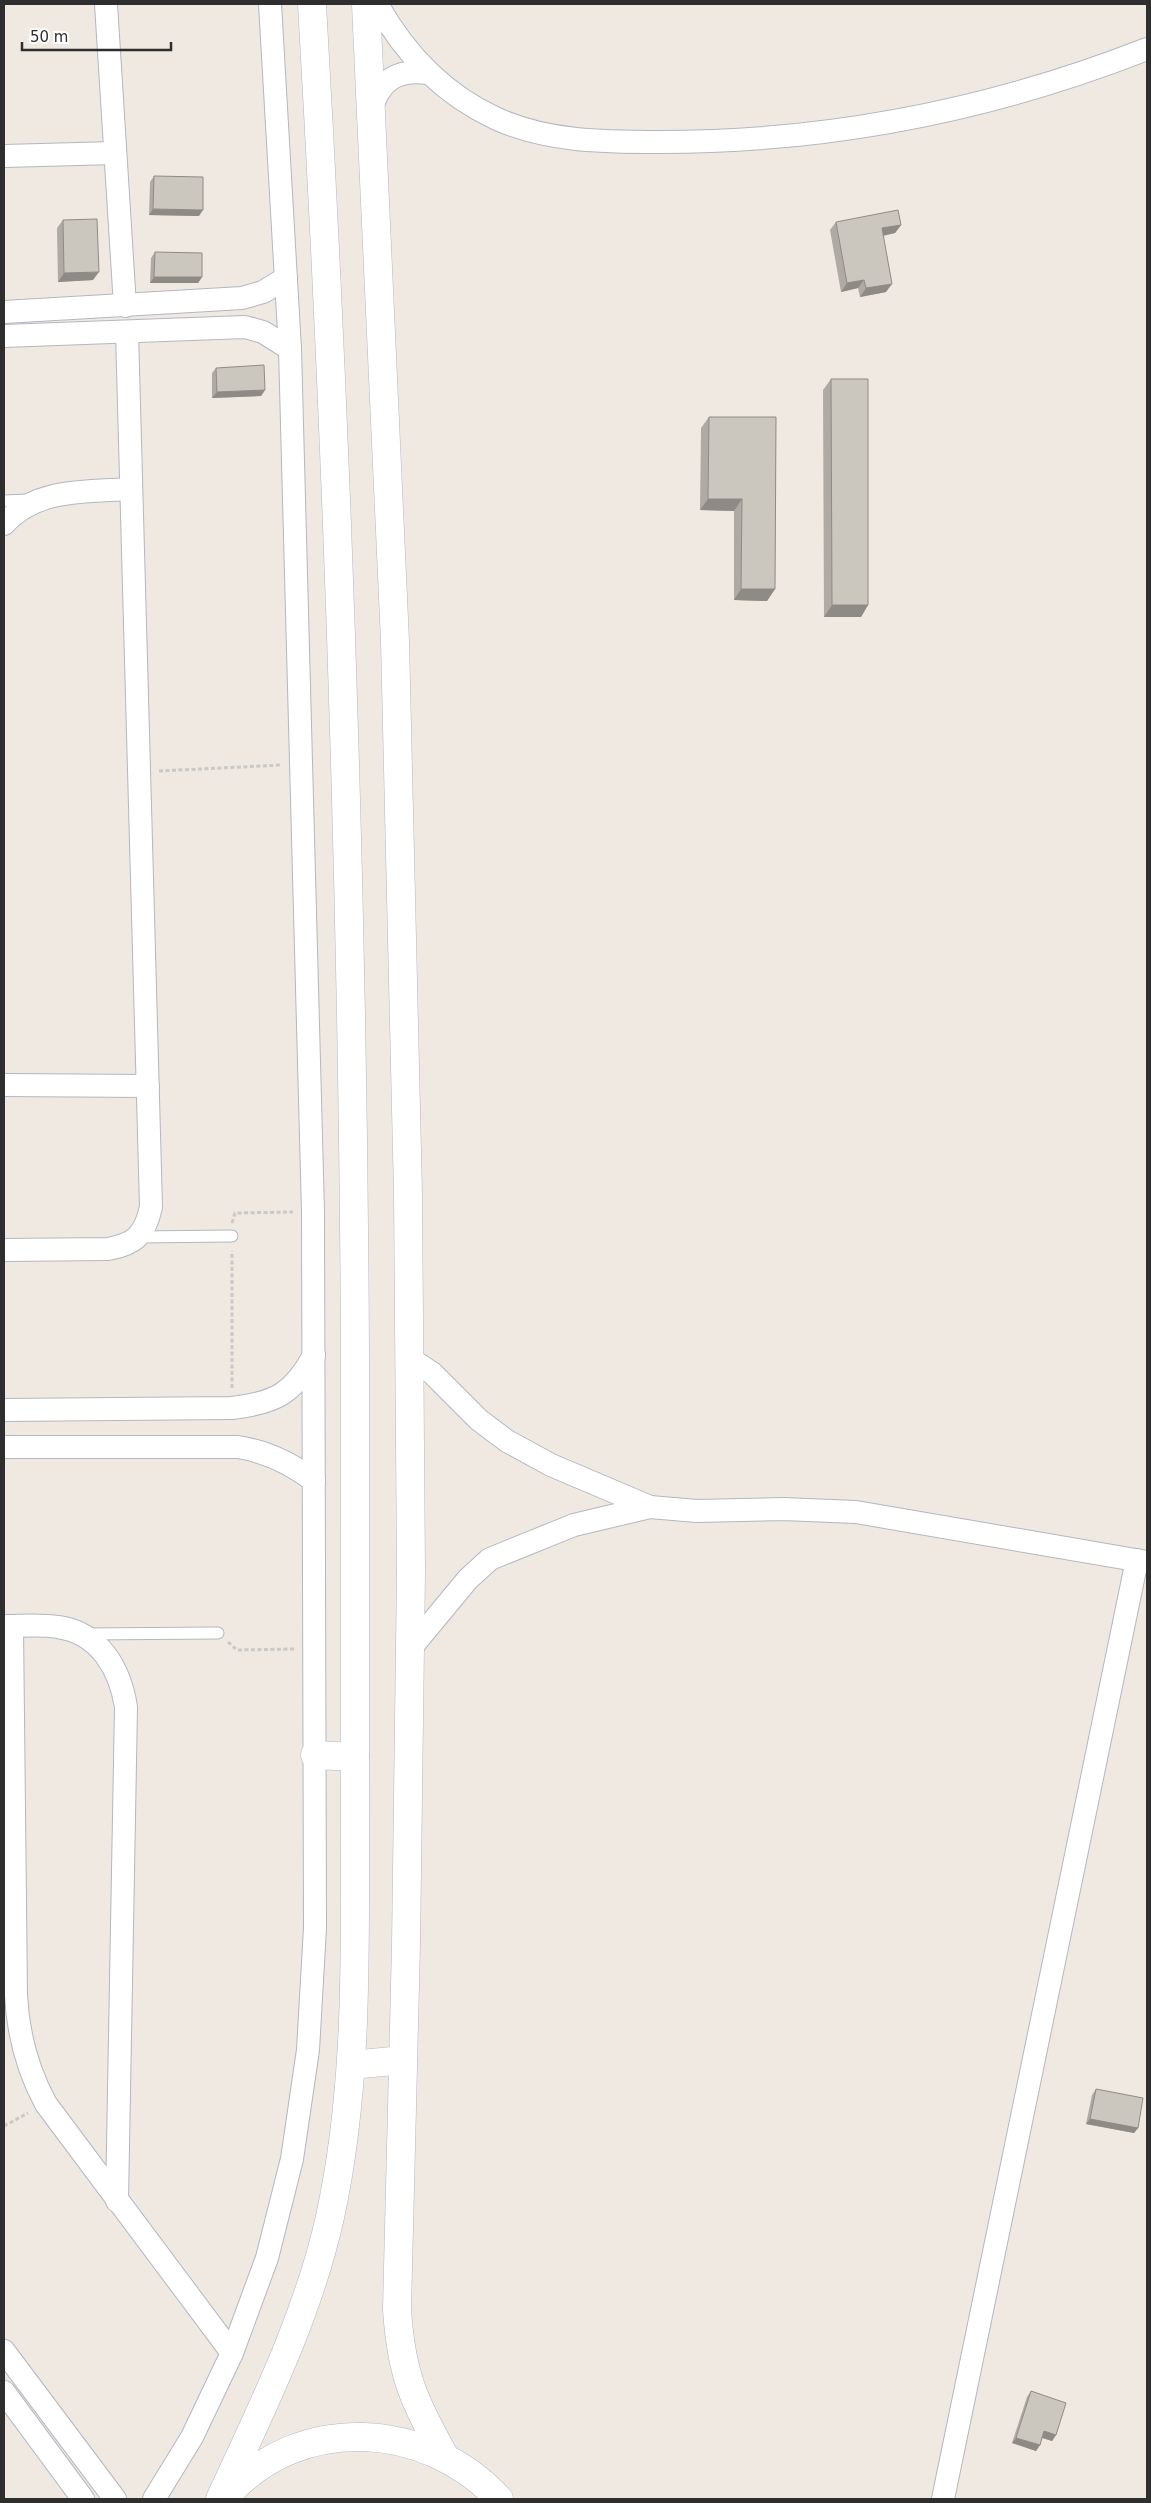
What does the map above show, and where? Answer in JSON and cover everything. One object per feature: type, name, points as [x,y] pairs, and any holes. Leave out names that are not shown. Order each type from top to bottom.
[{"type":"street","points":[[106,4],[125,306]]},
{"type":"street","points":[[154,2499],[192,2436],[232,2353],[267,2258],[292,2159],[305,2068],[315,1928],[313,1212],[303,764],[290,349],[270,4]]},
{"type":"street","points":[[222,2499],[277,2377],[306,2299],[329,2219],[344,2138],[351,2065],[355,1938],[354,1197],[343,657],[312,4]]},
{"type":"street","points":[[366,4],[395,640],[409,1358],[410,1649],[398,2309],[400,2344],[407,2379],[420,2411],[445,2457]]},
{"type":"street","points":[[377,4],[404,45],[428,73],[472,107],[523,129],[550,136],[641,142],[704,142],[831,132],[957,110],[1046,86],[1147,49]]},
{"type":"street","points":[[371,110],[376,95],[385,83],[398,74],[413,71],[428,73]]},
{"type":"street","points":[[4,156],[115,153]]},
{"type":"street","points":[[4,312],[226,300],[263,292],[286,278]]},
{"type":"street","points":[[226,300],[227,328]]},
{"type":"street","points":[[4,336],[227,328],[254,329],[272,336],[290,349]]},
{"type":"street","points":[[4,1250],[108,1250],[125,1246],[138,1237],[148,1223],[151,1207],[127,332]]},
{"type":"street","points":[[4,524],[12,514],[34,500],[59,494],[131,489]]},
{"type":"street","points":[[4,1085],[148,1086]]},
{"type":"street","points":[[4,1410],[232,1408],[259,1405],[277,1397],[292,1386],[305,1372],[314,1355]]},
{"type":"street","points":[[409,1358],[432,1373],[479,1420],[507,1441],[551,1465],[650,1507],[697,1511],[783,1509],[856,1512],[1142,1561],[943,2499]]},
{"type":"street","points":[[4,1447],[238,1447],[271,1455],[287,1462],[314,1482]]},
{"type":"street","points":[[410,1649],[468,1579],[490,1559],[574,1525],[650,1507]]},
{"type":"street","points":[[118,2201],[126,1707],[122,1684],[113,1664],[99,1647],[80,1634],[59,1627],[8,1626],[17,2018],[27,2065],[46,2104],[118,2201],[232,2353]]},
{"type":"street","points":[[314,1755],[355,1757]]},
{"type":"street","points":[[351,2065],[403,2060]]},
{"type":"street","points":[[4,2351],[115,2499]]},
{"type":"street","points":[[4,2392],[83,2499]]},
{"type":"street","points":[[222,2499],[253,2472],[274,2458],[297,2448],[347,2437],[389,2439],[422,2447],[445,2457],[467,2470],[498,2499]]},
{"type":"lane","points":[[4,500],[34,500]]},
{"type":"lane","points":[[138,1237],[232,1236]]},
{"type":"lane","points":[[80,1634],[218,1633]]},
{"type":"path","points":[[139,772],[303,764]]},
{"type":"path","points":[[232,1408],[232,1217],[235,1214],[313,1212]]},
{"type":"path","points":[[218,1633],[238,1650],[314,1648]]},
{"type":"path","points":[[4,2126],[46,2104]]},
{"type":"building","points":[[154,176],[203,177],[203,210],[153,209]]},
{"type":"building","points":[[898,210],[901,225],[882,228],[892,284],[866,288],[864,280],[847,283],[836,222]]},
{"type":"building","points":[[97,219],[99,272],[64,273],[63,220]]},
{"type":"building","points":[[155,252],[202,253],[202,277],[154,277]]},
{"type":"building","points":[[264,365],[265,390],[217,392],[216,368]]},
{"type":"building","points":[[831,379],[868,379],[868,605],[832,605]]},
{"type":"building","points":[[709,417],[776,417],[775,589],[741,589],[742,499],[708,499]]},
{"type":"building","points":[[1096,2089],[1143,2098],[1138,2128],[1090,2119]]},
{"type":"building","points":[[1031,2391],[1066,2403],[1056,2435],[1044,2431],[1040,2445],[1016,2438]]}]
